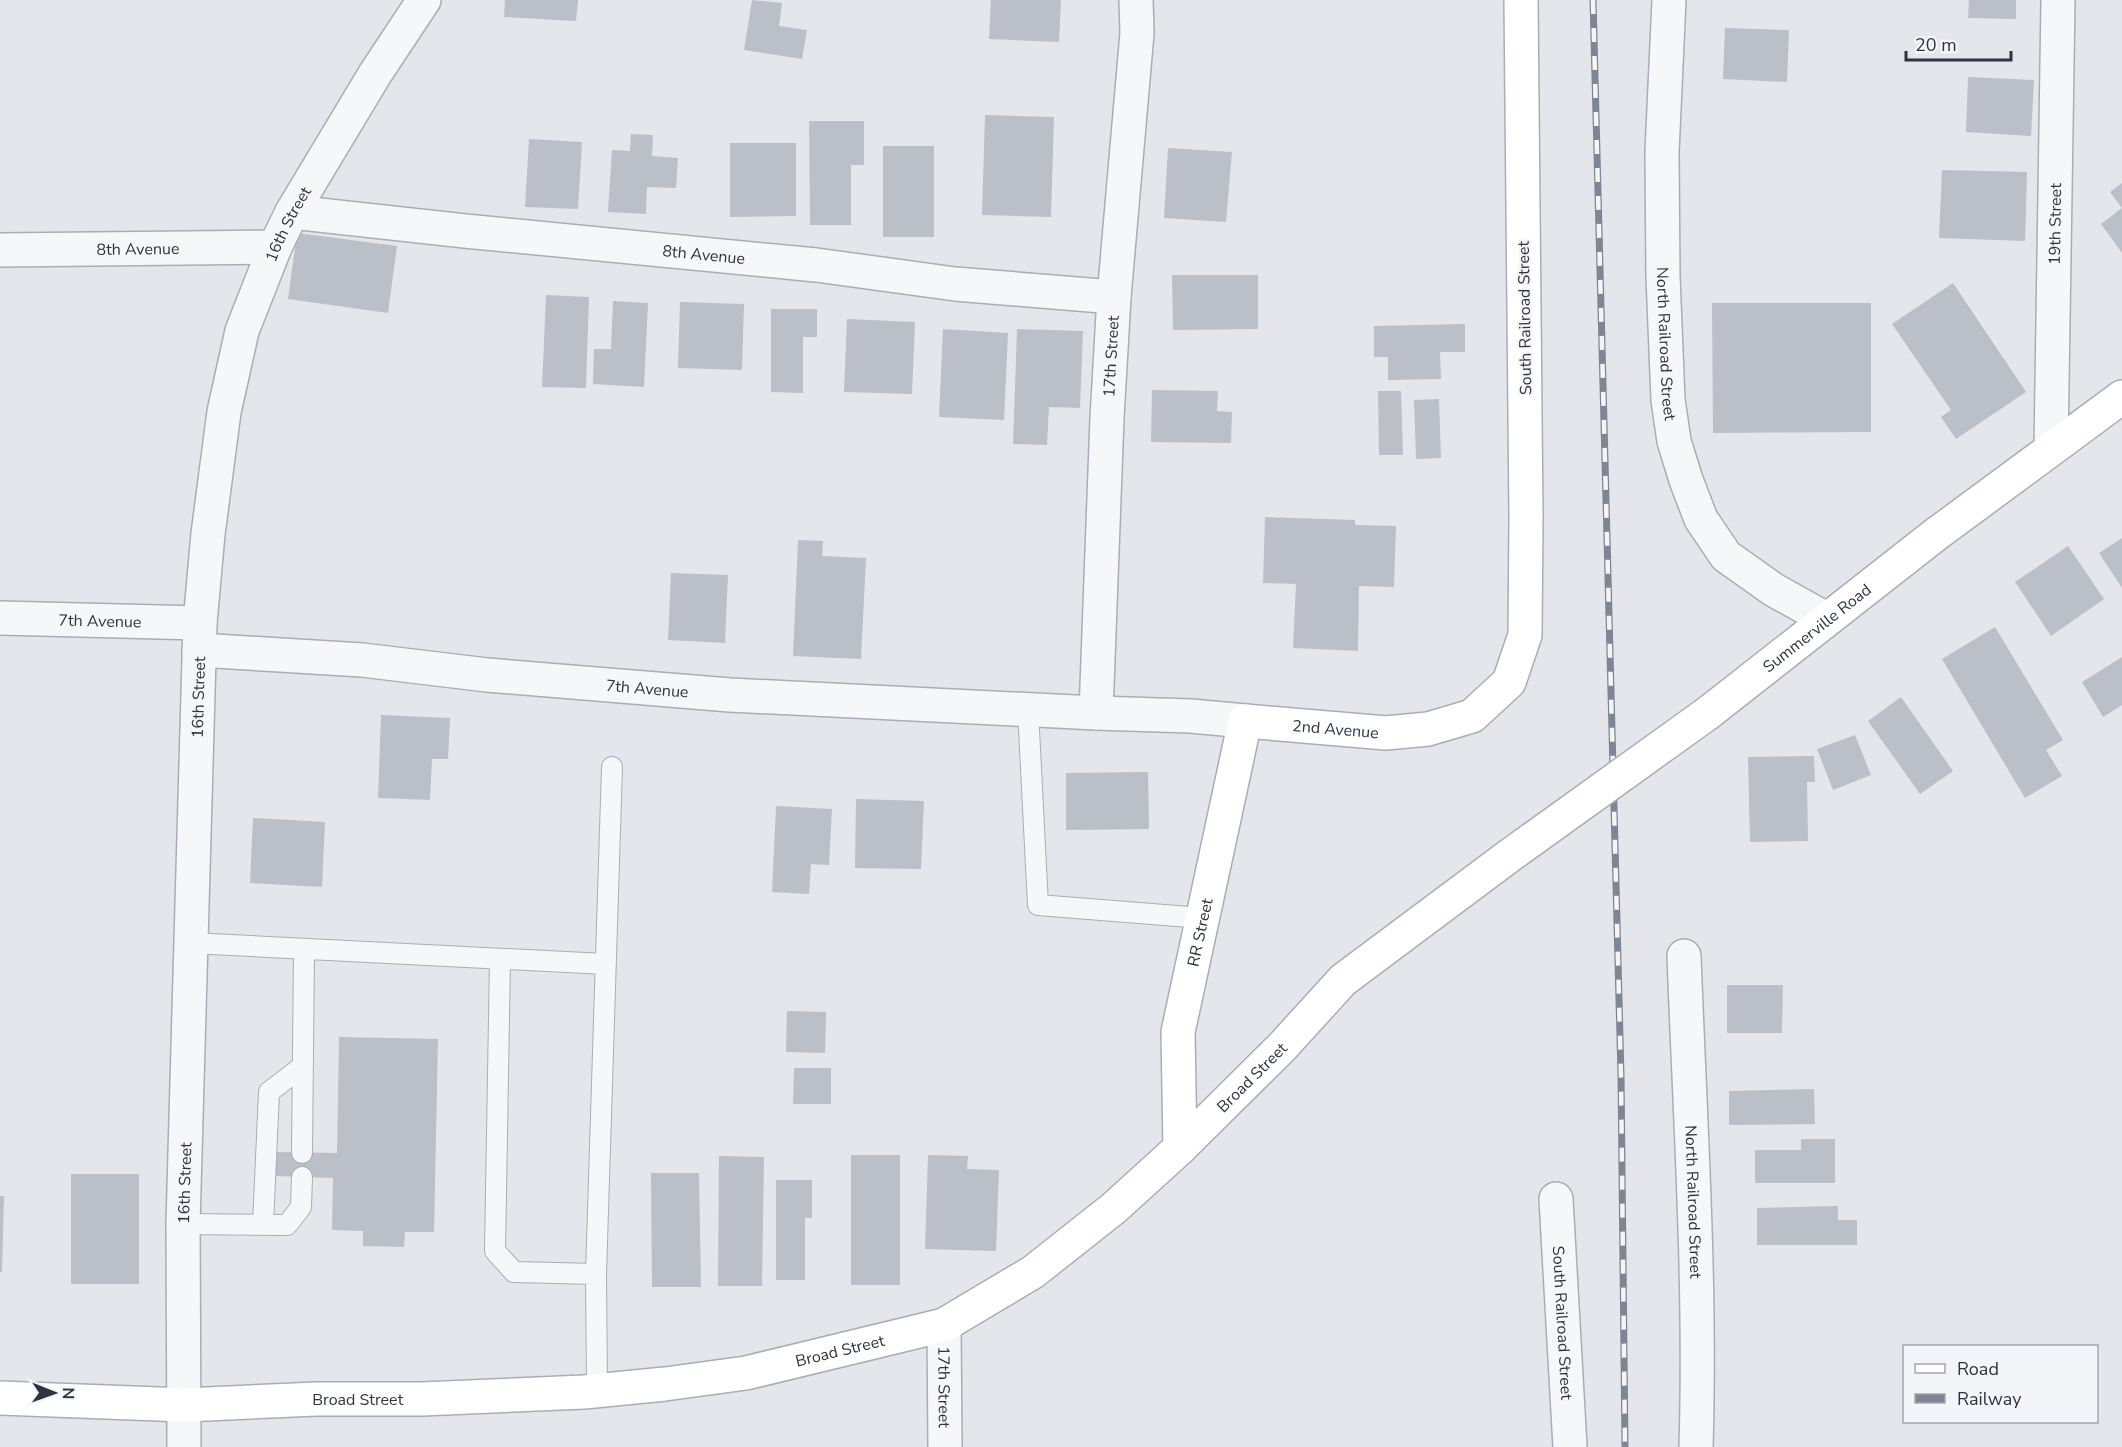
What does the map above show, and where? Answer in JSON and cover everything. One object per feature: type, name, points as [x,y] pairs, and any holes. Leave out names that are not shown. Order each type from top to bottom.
[{"type":"main road","name":"South Railroad Street","points":[[1521,0],[1526,635]]},
{"type":"main road","name":"Summerville Road","points":[[1509,856],[1708,713],[1826,619],[2051,448],[2122,398]]},
{"type":"main road","name":"2nd Avenue","points":[[1245,721],[1386,733],[1428,729],[1472,716],[1509,682],[1526,635]]},
{"type":"main road","name":"RR Street","points":[[1180,1148],[1178,1032],[1245,721]]},
{"type":"main road","name":"Broad Street","points":[[0,1398],[185,1405],[316,1399],[434,1399],[584,1392],[746,1373],[944,1325],[1033,1272],[1114,1208],[1180,1148],[1282,1047],[1343,980],[1509,856]]},
{"type":"street","name":"16th Street","points":[[184,1447],[183,1224],[199,636],[208,534],[224,412],[242,331],[275,247],[292,212],[375,74],[424,0]]},
{"type":"street","name":"17th Street","points":[[1096,713],[1107,418],[1114,297],[1137,33],[1136,0]]},
{"type":"street","name":"North Railroad Street","points":[[1669,0],[1662,152],[1662,276],[1668,400],[1674,441],[1701,519],[1726,555],[1774,590],[1826,619]]},
{"type":"street","name":"19th Street","points":[[2051,448],[2058,0]]},
{"type":"street","name":"8th Avenue","points":[[292,212],[816,265],[956,284],[1114,297]]},
{"type":"street","name":"8th Avenue","points":[[0,250],[275,247]]},
{"type":"street","name":"7th Avenue","points":[[0,618],[199,636],[362,660],[487,675],[730,695],[1096,713]]},
{"type":"street","name":"2nd Avenue","points":[[1096,713],[1191,716],[1245,721]]},
{"type":"street","name":"North Railroad Street","points":[[1684,956],[1696,1268],[1698,1391],[1696,1447]]},
{"type":"street","name":"South Railroad Street","points":[[1556,1199],[1570,1447]]},
{"type":"street","name":"17th Street","points":[[944,1325],[945,1447]]},
{"type":"lane","points":[[1028,710],[1038,905],[1203,918]]},
{"type":"lane","points":[[597,1389],[596,1274],[612,767]]},
{"type":"lane","points":[[191,943],[605,964]]},
{"type":"lane","points":[[302,1153],[304,949]]},
{"type":"lane","points":[[500,959],[495,1251],[514,1272],[596,1274]]},
{"type":"lane","points":[[263,1225],[269,1092],[303,1066]]},
{"type":"lane","points":[[183,1224],[287,1225],[301,1207],[302,1177]]},
{"type":"building","points":[[505,0],[578,0],[576,21],[504,17]]},
{"type":"building","points":[[752,0],[782,3],[779,26],[807,30],[802,59],[744,50]]},
{"type":"building","points":[[991,0],[1061,0],[1059,42],[989,39]]},
{"type":"building","points":[[1969,0],[2016,0],[2016,19],[1968,18]]},
{"type":"building","points":[[1725,28],[1789,30],[1787,82],[1723,79]]},
{"type":"building","points":[[1968,77],[2034,80],[2031,136],[1966,132]]},
{"type":"building","points":[[985,115],[1054,117],[1051,217],[982,215]]},
{"type":"building","points":[[809,121],[864,121],[864,165],[851,165],[851,225],[810,225]]},
{"type":"building","points":[[631,134],[653,135],[652,156],[678,158],[676,188],[647,187],[646,214],[608,212],[612,150],[630,151]]},
{"type":"building","points":[[529,139],[582,142],[578,209],[525,207]]},
{"type":"building","points":[[730,143],[796,143],[796,216],[730,217]]},
{"type":"building","points":[[883,146],[934,146],[934,237],[883,237]]},
{"type":"building","points":[[1168,148],[1232,152],[1226,222],[1164,218]]},
{"type":"building","points":[[1942,170],[2027,172],[2025,241],[1939,238]]},
{"type":"building","points":[[2122,183],[2122,208],[2110,192]]},
{"type":"building","points":[[2122,208],[2122,253],[2101,224]]},
{"type":"building","points":[[297,233],[397,246],[388,313],[288,299]]},
{"type":"building","points":[[1172,275],[1258,275],[1258,329],[1173,330]]},
{"type":"building","points":[[1953,283],[2026,392],[1956,439],[1941,417],[1951,410],[1892,324]]},
{"type":"building","points":[[546,295],[589,297],[586,388],[542,387]]},
{"type":"building","points":[[613,301],[648,303],[644,387],[593,384],[594,349],[611,349]]},
{"type":"building","points":[[680,302],[744,304],[742,370],[678,368]]},
{"type":"building","points":[[1712,303],[1871,303],[1871,432],[1713,433]]},
{"type":"building","points":[[771,309],[817,309],[817,337],[803,337],[803,393],[771,392]]},
{"type":"building","points":[[847,319],[915,322],[912,394],[844,392]]},
{"type":"building","points":[[1465,324],[1465,352],[1440,352],[1441,379],[1388,380],[1388,357],[1374,357],[1374,326]]},
{"type":"building","points":[[943,329],[1008,333],[1004,420],[939,417]]},
{"type":"building","points":[[1017,329],[1083,331],[1080,408],[1049,407],[1047,445],[1013,444]]},
{"type":"building","points":[[1152,390],[1218,391],[1217,411],[1232,412],[1231,443],[1151,442]]},
{"type":"building","points":[[1378,391],[1401,391],[1403,455],[1379,455]]},
{"type":"building","points":[[1439,399],[1441,458],[1416,459],[1414,400]]},
{"type":"building","points":[[1265,517],[1355,520],[1355,525],[1396,526],[1394,587],[1359,586],[1358,651],[1293,648],[1296,584],[1263,583]]},
{"type":"building","points":[[2122,538],[2122,588],[2099,553]]},
{"type":"building","points":[[798,540],[823,541],[822,556],[866,558],[861,659],[793,656]]},
{"type":"building","points":[[2068,546],[2104,599],[2051,636],[2015,582]]},
{"type":"building","points":[[671,573],[728,575],[725,643],[668,640]]},
{"type":"building","points":[[1995,627],[2063,740],[2046,750],[2062,776],[2025,798],[1942,659]]},
{"type":"building","points":[[2122,657],[2122,705],[2103,717],[2082,682]]},
{"type":"building","points":[[1901,697],[1953,771],[1920,794],[1868,721]]},
{"type":"building","points":[[381,715],[450,718],[448,759],[432,759],[430,800],[378,798]]},
{"type":"building","points":[[1855,735],[1871,775],[1833,790],[1817,749]]},
{"type":"building","points":[[1814,756],[1815,782],[1807,782],[1808,841],[1750,842],[1748,757]]},
{"type":"building","points":[[1148,772],[1149,829],[1066,830],[1066,773]]},
{"type":"building","points":[[856,799],[924,801],[921,869],[855,868]]},
{"type":"building","points":[[776,806],[832,809],[829,865],[811,864],[809,894],[772,892]]},
{"type":"building","points":[[253,818],[325,822],[322,887],[250,883]]},
{"type":"building","points":[[1727,985],[1783,985],[1782,1033],[1727,1033]]},
{"type":"building","points":[[787,1011],[826,1012],[825,1053],[786,1052]]},
{"type":"building","points":[[339,1037],[438,1039],[434,1232],[405,1232],[404,1247],[363,1246],[363,1231],[332,1230],[333,1178],[275,1176],[275,1152],[337,1153]]},
{"type":"building","points":[[794,1068],[831,1068],[831,1104],[793,1104]]},
{"type":"building","points":[[1814,1089],[1815,1124],[1729,1125],[1729,1091]]},
{"type":"building","points":[[1801,1139],[1835,1139],[1835,1183],[1755,1183],[1755,1150],[1801,1150]]},
{"type":"building","points":[[851,1155],[900,1155],[900,1285],[851,1285]]},
{"type":"building","points":[[928,1155],[968,1156],[967,1169],[999,1170],[996,1251],[925,1249]]},
{"type":"building","points":[[719,1156],[764,1157],[762,1286],[718,1286]]},
{"type":"building","points":[[651,1173],[699,1173],[701,1287],[652,1287]]},
{"type":"building","points":[[71,1174],[139,1174],[139,1284],[71,1284]]},
{"type":"building","points":[[776,1180],[812,1180],[812,1218],[805,1218],[805,1280],[776,1280]]},
{"type":"building","points":[[0,1196],[4,1196],[2,1272],[0,1272]]},
{"type":"building","points":[[1838,1206],[1838,1220],[1857,1220],[1857,1245],[1757,1245],[1757,1208]]},
{"type":"railway","points":[[1593,0],[1621,1076],[1625,1447]]}]
